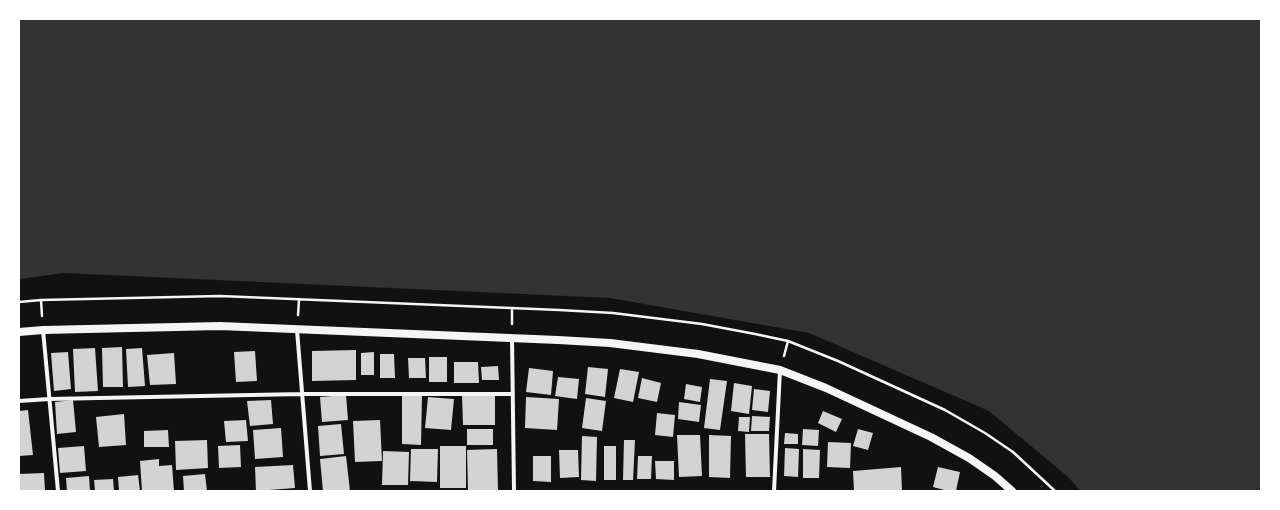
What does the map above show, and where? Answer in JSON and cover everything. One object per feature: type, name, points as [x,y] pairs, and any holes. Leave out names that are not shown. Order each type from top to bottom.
[{"type":"main road","points":[[19,332],[43,330],[220,326],[610,343],[698,354],[780,370],[826,388],[931,437],[969,458],[1012,491]]},
{"type":"street","points":[[43,330],[58,491]]},
{"type":"street","points":[[298,330],[310,491]]},
{"type":"street","points":[[512,338],[514,491]]},
{"type":"street","points":[[774,491],[780,370]]},
{"type":"street","points":[[19,401],[49,399],[302,394],[513,394]]},
{"type":"shaded area","points":[[19,19],[1261,19],[1261,491],[1081,491],[1067,476],[989,411],[809,333],[610,298],[64,273],[19,279]]},
{"type":"building","points":[[122,347],[123,387],[103,387],[102,348]]},
{"type":"building","points":[[95,348],[98,391],[75,392],[73,349]]},
{"type":"building","points":[[142,348],[145,386],[128,387],[126,349]]},
{"type":"building","points":[[356,350],[356,380],[312,381],[312,351]]},
{"type":"building","points":[[255,351],[257,381],[236,382],[234,352]]},
{"type":"building","points":[[68,352],[71,389],[54,391],[51,353]]},
{"type":"building","points":[[374,352],[374,375],[361,375],[361,353]]},
{"type":"building","points":[[174,353],[176,384],[150,385],[147,355]]},
{"type":"building","points":[[380,354],[394,354],[395,378],[380,378]]},
{"type":"building","points":[[429,357],[447,357],[447,382],[429,382]]},
{"type":"building","points":[[408,358],[425,358],[426,378],[409,378]]},
{"type":"building","points":[[454,362],[478,362],[479,383],[454,383]]},
{"type":"building","points":[[498,366],[499,380],[482,380],[481,367]]},
{"type":"building","points":[[588,367],[608,369],[605,397],[585,394]]},
{"type":"building","points":[[529,368],[553,371],[551,395],[526,392]]},
{"type":"building","points":[[620,369],[639,372],[633,402],[614,398]]},
{"type":"building","points":[[558,377],[579,379],[577,399],[555,396]]},
{"type":"building","points":[[642,378],[661,383],[657,402],[638,398]]},
{"type":"building","points":[[710,379],[727,381],[720,430],[704,428]]},
{"type":"building","points":[[734,383],[752,386],[749,414],[731,411]]},
{"type":"building","points":[[686,384],[702,387],[700,402],[684,399]]},
{"type":"building","points":[[754,389],[770,391],[768,412],[752,410]]},
{"type":"building","points":[[346,395],[348,420],[322,422],[320,397]]},
{"type":"building","points":[[402,395],[422,395],[421,445],[402,444]]},
{"type":"building","points":[[462,395],[495,395],[495,425],[463,425]]},
{"type":"building","points":[[428,397],[454,399],[451,430],[425,428]]},
{"type":"building","points":[[526,397],[559,399],[557,430],[525,428]]},
{"type":"building","points":[[586,398],[606,401],[602,431],[582,428]]},
{"type":"building","points":[[73,400],[76,432],[57,434],[55,402]]},
{"type":"building","points":[[271,400],[273,424],[250,426],[247,401]]},
{"type":"building","points":[[679,402],[701,405],[699,422],[678,419]]},
{"type":"building","points":[[28,410],[33,455],[19,456],[19,411]]},
{"type":"building","points":[[823,411],[842,419],[836,432],[818,423]]},
{"type":"building","points":[[657,413],[675,415],[673,437],[655,435]]},
{"type":"building","points":[[124,414],[126,445],[99,447],[96,417]]},
{"type":"building","points":[[752,416],[770,417],[769,431],[751,431]]},
{"type":"building","points":[[739,417],[750,417],[749,432],[738,431]]},
{"type":"building","points":[[246,420],[248,441],[226,442],[224,421]]},
{"type":"building","points":[[380,420],[382,461],[355,462],[353,421]]},
{"type":"building","points":[[341,424],[344,454],[320,456],[318,426]]},
{"type":"building","points":[[281,428],[283,457],[255,459],[253,430]]},
{"type":"building","points":[[467,429],[493,429],[493,445],[467,445]]},
{"type":"building","points":[[803,429],[819,430],[818,446],[802,445]]},
{"type":"building","points":[[858,429],[873,433],[868,450],[853,446]]},
{"type":"building","points":[[168,430],[169,447],[144,447],[144,431]]},
{"type":"building","points":[[785,433],[798,434],[798,444],[784,444]]},
{"type":"building","points":[[745,434],[769,434],[770,477],[746,477]]},
{"type":"building","points":[[677,435],[700,435],[702,476],[679,477]]},
{"type":"building","points":[[709,435],[731,436],[730,478],[709,477]]},
{"type":"building","points":[[582,436],[597,437],[596,481],[581,480]]},
{"type":"building","points":[[207,440],[208,468],[176,470],[175,441]]},
{"type":"building","points":[[624,440],[635,440],[633,480],[623,480]]},
{"type":"building","points":[[828,442],[851,443],[850,468],[827,467]]},
{"type":"building","points":[[240,445],[241,467],[219,468],[218,446]]},
{"type":"building","points":[[84,446],[86,471],[60,473],[58,448]]},
{"type":"building","points":[[440,446],[466,446],[466,488],[440,488]]},
{"type":"building","points":[[604,446],[616,446],[616,480],[604,480]]},
{"type":"building","points":[[785,448],[799,449],[798,477],[784,476]]},
{"type":"building","points":[[411,449],[438,449],[437,482],[410,481]]},
{"type":"building","points":[[497,449],[498,491],[468,491],[467,450]]},
{"type":"building","points":[[803,449],[820,450],[819,478],[803,478]]},
{"type":"building","points":[[559,450],[578,450],[579,477],[560,478]]},
{"type":"building","points":[[383,451],[409,452],[408,485],[382,485]]},
{"type":"building","points":[[346,456],[350,491],[323,491],[320,459]]},
{"type":"building","points":[[533,456],[551,456],[551,482],[533,481]]},
{"type":"building","points":[[638,456],[652,456],[651,479],[637,479]]},
{"type":"building","points":[[159,459],[159,466],[172,465],[174,491],[142,491],[140,461]]},
{"type":"building","points":[[655,461],[674,461],[674,480],[656,479]]},
{"type":"building","points":[[293,465],[295,488],[256,491],[255,467]]},
{"type":"building","points":[[901,467],[902,491],[854,491],[853,471]]},
{"type":"building","points":[[938,467],[960,472],[956,491],[948,491],[933,487]]},
{"type":"building","points":[[44,473],[45,490],[19,491],[19,474]]},
{"type":"building","points":[[205,474],[207,491],[184,491],[183,476]]},
{"type":"building","points":[[138,475],[140,491],[119,491],[118,477]]},
{"type":"building","points":[[89,476],[90,491],[67,491],[66,478]]},
{"type":"building","points":[[113,479],[114,491],[95,491],[94,480]]}]
